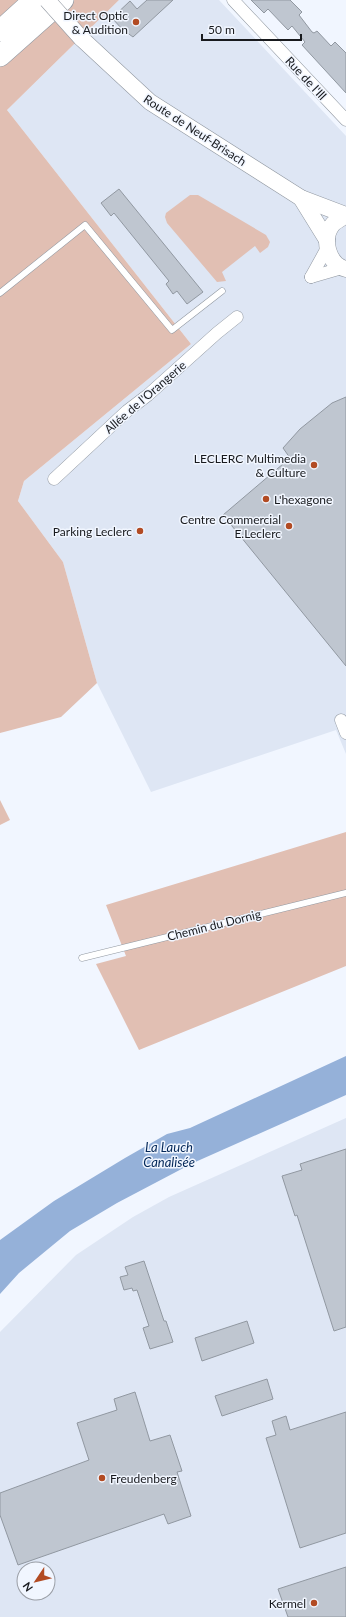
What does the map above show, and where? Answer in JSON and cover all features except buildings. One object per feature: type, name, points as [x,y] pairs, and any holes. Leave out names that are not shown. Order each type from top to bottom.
[{"type":"highway","points":[[0,31],[34,0]]},
{"type":"highway","points":[[0,56],[63,0]]},
{"type":"main road","name":"Route de Neuf-Brisach","points":[[47,0],[81,38],[150,102],[301,198],[346,215]]},
{"type":"main road","name":"Route de Neuf-Brisach","points":[[301,198],[327,244],[333,260],[344,268]]},
{"type":"main road","points":[[327,244],[332,225],[346,215]]},
{"type":"street","name":"Rue de l'Ill","points":[[233,0],[346,120]]},
{"type":"street","points":[[327,244],[311,277],[344,268]]},
{"type":"street","name":"Allée de l'Orangerie","points":[[54,479],[127,411],[148,395],[237,317]]},
{"type":"street","points":[[341,720],[346,733]]},
{"type":"lane","points":[[0,293],[85,224],[172,330],[222,291]]},
{"type":"lane","name":"Chemin du Dornig","points":[[82,958],[346,893]]},
{"type":"shaded area","points":[[0,0],[119,0],[7,110],[191,344],[24,481],[18,501],[63,562],[97,683],[61,717],[0,733]]},
{"type":"shaded area","points":[[119,0],[219,0],[346,136],[346,754],[336,730],[151,792],[97,683],[63,562],[18,501],[24,481],[191,344],[7,110]]},
{"type":"shaded area","points":[[190,195],[198,195],[266,235],[270,242],[268,247],[260,253],[255,246],[222,272],[226,281],[217,282],[167,223],[165,217],[166,213]]},
{"type":"shaded area","points":[[0,800],[10,820],[0,825]]},
{"type":"shaded area","points":[[346,832],[346,966],[139,1050],[96,964],[126,956],[106,905]]},
{"type":"shaded area","points":[[346,1118],[346,1617],[0,1617],[0,1332],[76,1255],[133,1217],[169,1197]]},
{"type":"water","name":"La Lauch Canalisée","points":[[346,1056],[346,1095],[193,1163],[117,1203],[70,1231],[19,1273],[0,1294],[0,1240],[54,1201],[167,1134],[190,1128]]},
{"type":"place","name":"Direct Optic & Audition","points":[[136,22]]},
{"type":"place","name":"LECLERC Multimedia & Culture","points":[[314,465]]},
{"type":"place","name":"L'hexagone","points":[[266,499]]},
{"type":"place","name":"Centre Commercial E.Leclerc","points":[[289,526]]},
{"type":"place","name":"Parking Leclerc","points":[[140,531]]},
{"type":"place","name":"Freudenberg","points":[[102,1478]]},
{"type":"place","name":"Kermel","points":[[314,1603]]}]
